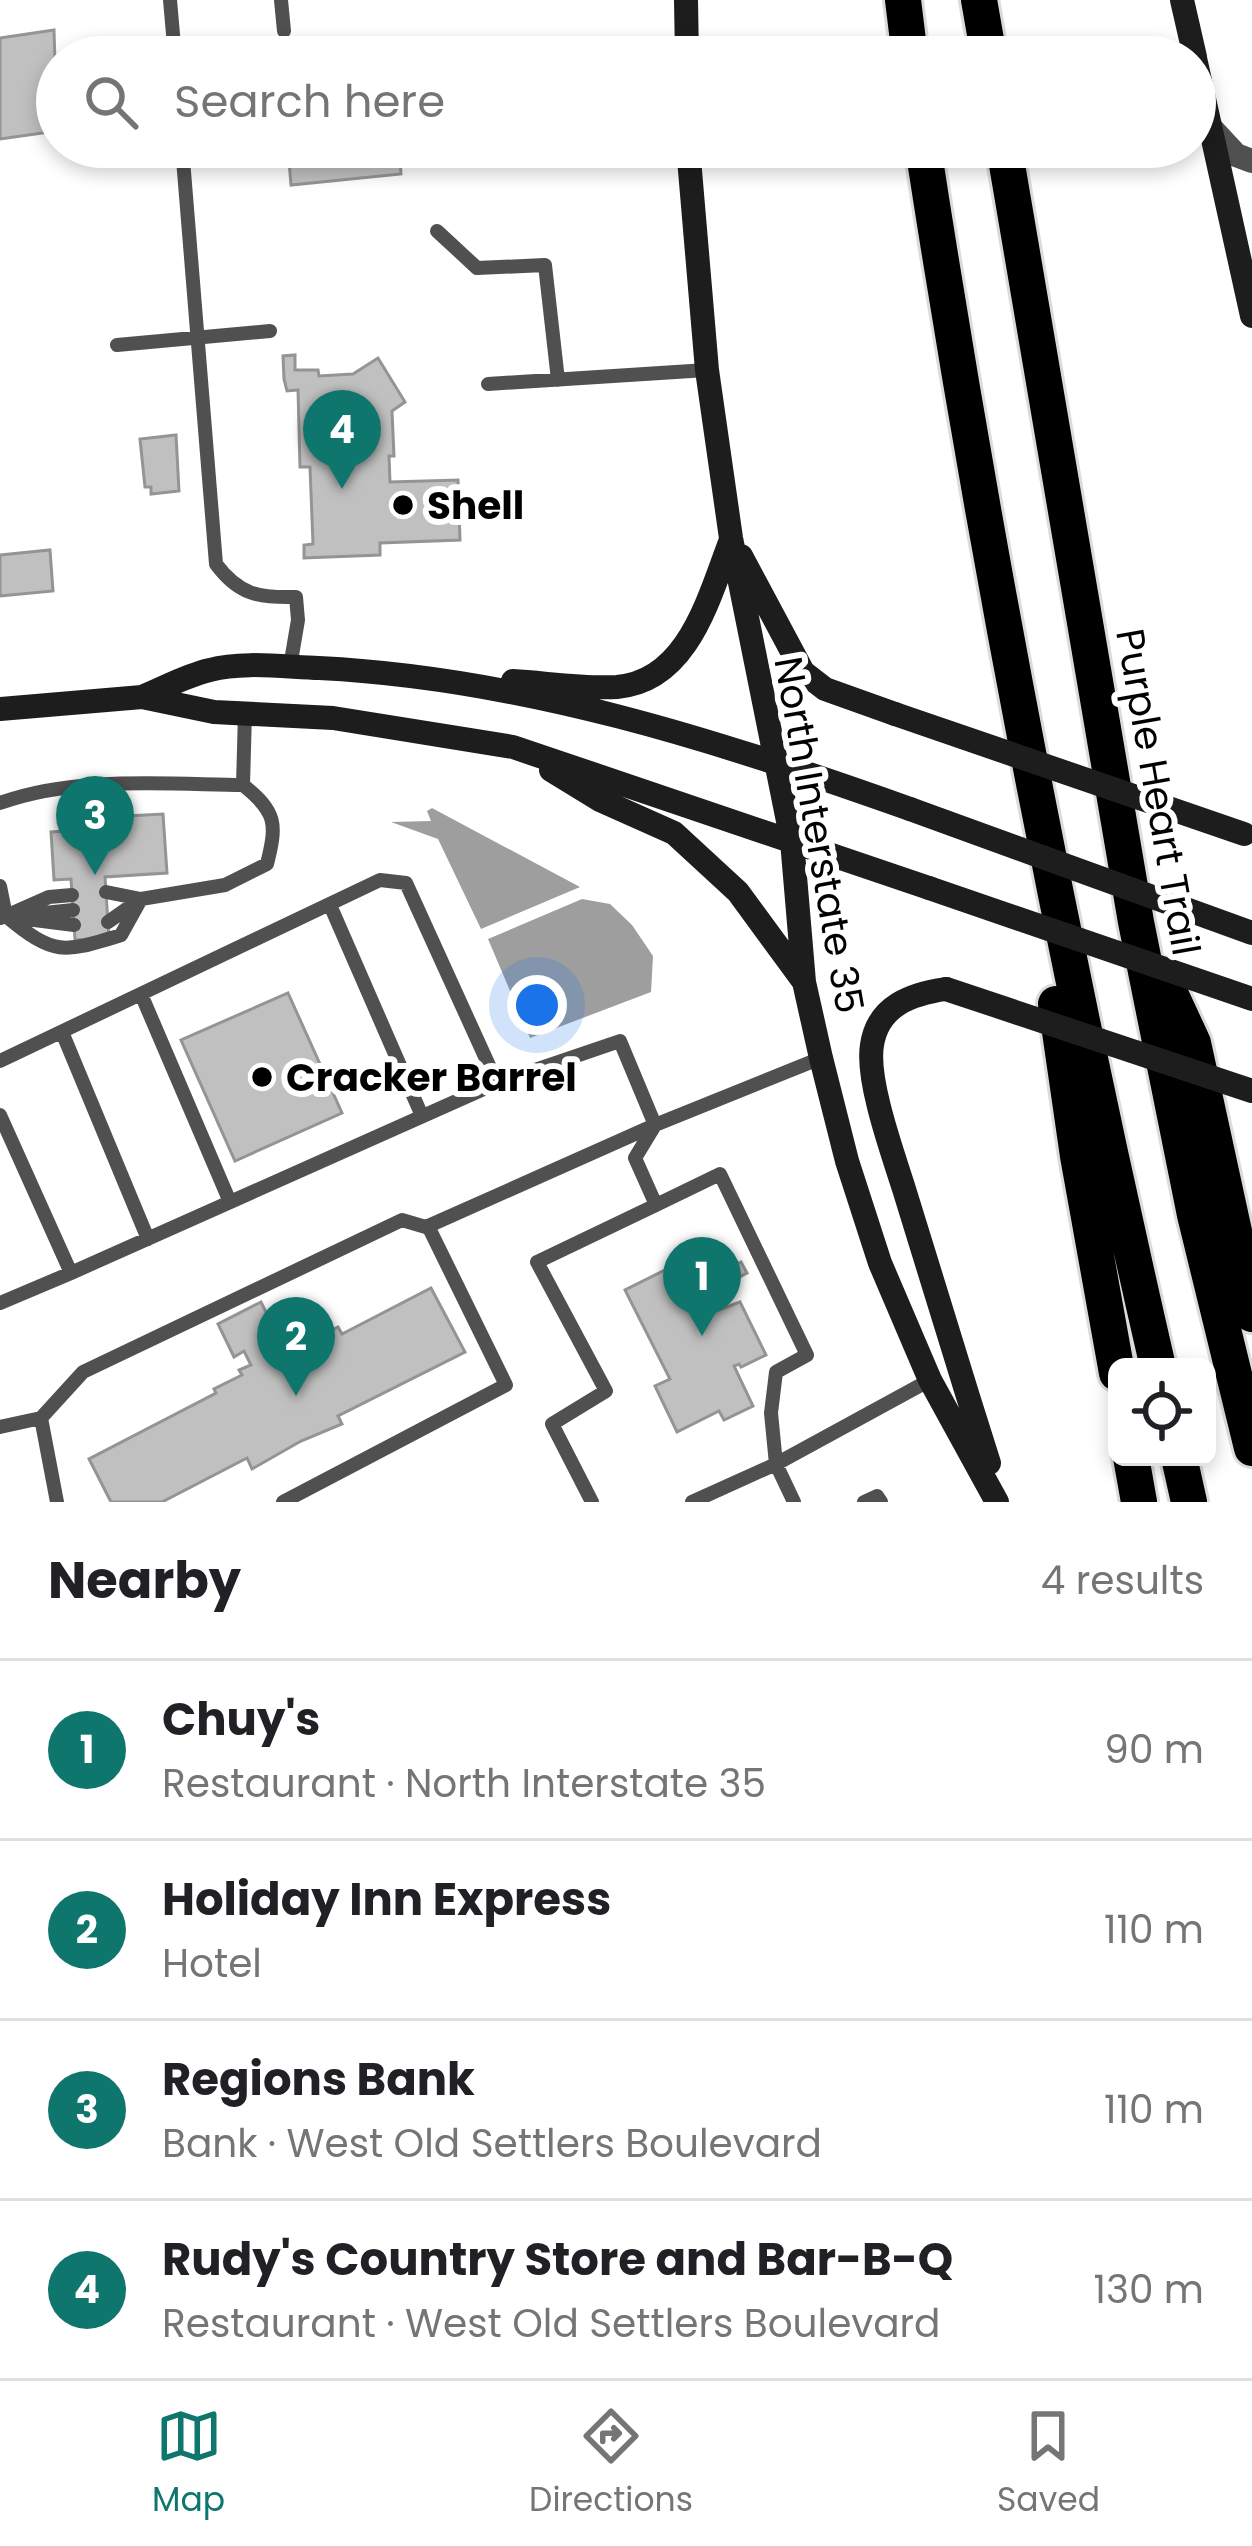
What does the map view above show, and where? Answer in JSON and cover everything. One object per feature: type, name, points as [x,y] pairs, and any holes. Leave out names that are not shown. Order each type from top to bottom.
[{"type":"highway","points":[[902,0],[907,36]]},
{"type":"highway","points":[[980,0],[986,36]]},
{"type":"highway","points":[[927,168],[1003,624],[1078,1156],[1114,1358]]},
{"type":"highway","name":"Purple Heart Trail","points":[[1008,168],[1136,922],[1195,1215],[1252,1448]]},
{"type":"highway","points":[[1003,624],[1112,1169],[1156,1358]]},
{"type":"highway","points":[[1136,922],[1193,1043],[1252,1313]]},
{"type":"highway","points":[[1132,1466],[1138,1502]]},
{"type":"highway","points":[[1181,1466],[1189,1502]]},
{"type":"main road","points":[[686,0],[686,36]]},
{"type":"main road","points":[[1182,0],[1190,36]]},
{"type":"main road","points":[[1216,153],[1252,316]]},
{"type":"main road","name":"North Interstate 35","points":[[690,168],[707,370],[731,538],[792,841],[804,982],[820,1058],[880,1263],[930,1380],[999,1502]]},
{"type":"main road","points":[[142,698],[212,669],[290,667],[619,687],[651,677],[675,658],[700,620],[731,538]]},
{"type":"main road","points":[[731,538],[803,672],[825,689],[1248,833]]},
{"type":"main road","points":[[420,677],[642,723],[773,760],[1252,933]]},
{"type":"main road","points":[[0,709],[142,698],[214,712],[333,718],[513,748],[1252,1000]]},
{"type":"main road","points":[[513,748],[600,800],[674,833],[738,892],[804,982]]},
{"type":"main road","points":[[999,1502],[876,1090],[872,1045],[884,1015],[911,994],[946,989],[1252,1091]]},
{"type":"street","points":[[1216,134],[1252,165]]},
{"type":"street","points":[[1221,173],[1252,165]]},
{"type":"lane","points":[[170,0],[173,36]]},
{"type":"lane","points":[[281,0],[284,31]]},
{"type":"lane","points":[[184,168],[216,564],[244,593],[296,597],[298,620],[290,667]]},
{"type":"lane","points":[[437,231],[477,268],[545,265],[559,380]]},
{"type":"lane","points":[[117,345],[270,331]]},
{"type":"lane","points":[[488,384],[707,370]]},
{"type":"lane","points":[[243,785],[245,712]]},
{"type":"lane","points":[[0,803],[41,792],[132,784],[243,785],[263,801],[276,828],[267,864],[225,885],[107,907],[141,899]]},
{"type":"lane","points":[[0,1061],[380,880],[406,883],[496,1082]]},
{"type":"lane","points":[[0,886],[3,917],[40,945],[76,950],[122,935],[141,899]]},
{"type":"lane","points":[[49,897],[73,910],[3,917],[49,897]]},
{"type":"lane","points":[[330,904],[422,1116]]},
{"type":"lane","points":[[141,994],[230,1202]]},
{"type":"lane","points":[[62,1032],[148,1238]]},
{"type":"lane","points":[[0,1303],[496,1082],[620,1041],[655,1125]]},
{"type":"lane","points":[[0,1427],[41,1418],[83,1372],[402,1220],[426,1227],[820,1058]]},
{"type":"lane","points":[[0,1115],[71,1273]]},
{"type":"lane","points":[[655,1125],[635,1158],[656,1205]]},
{"type":"lane","points":[[592,1502],[552,1424],[606,1391],[537,1262],[720,1174],[807,1355],[776,1372],[771,1413],[776,1464],[794,1502]]},
{"type":"lane","points":[[284,1502],[506,1385],[426,1227]]},
{"type":"lane","points":[[692,1502],[776,1464],[930,1380]]},
{"type":"lane","points":[[41,1418],[57,1502]]},
{"type":"lane","points":[[864,1502],[878,1496],[880,1502]]},
{"type":"shaded area","points":[[432,808],[580,887],[481,929],[438,839],[391,822],[431,821],[427,811]]},
{"type":"shaded area","points":[[582,899],[610,904],[632,925],[653,956],[651,992],[530,1038],[488,939]]},
{"type":"building","points":[[54,30],[54,36],[36,36],[36,134],[0,139],[0,38]]},
{"type":"building","points":[[290,168],[401,168],[401,174],[291,185]]},
{"type":"building","points":[[295,355],[295,370],[318,370],[319,376],[353,374],[378,358],[405,402],[392,411],[390,482],[458,480],[460,540],[380,543],[380,555],[304,558],[304,545],[313,544],[310,467],[300,467],[298,390],[287,391],[284,379],[283,356]]},
{"type":"building","points":[[176,435],[179,491],[151,494],[151,487],[145,487],[140,439]]},
{"type":"building","points":[[50,550],[53,591],[0,596],[0,555]]},
{"type":"building","points":[[85,810],[85,818],[93,818],[93,829],[109,828],[109,817],[163,814],[167,873],[105,877],[109,938],[75,940],[71,879],[54,880],[51,832],[67,831],[71,811]]},
{"type":"building","name":"Cracker Barrel","points":[[288,993],[342,1113],[235,1161],[181,1040]]},
{"type":"building","points":[[687,1259],[700,1283],[708,1278],[702,1266],[715,1260],[721,1272],[741,1262],[747,1273],[716,1289],[725,1306],[711,1313],[740,1302],[766,1355],[734,1366],[753,1406],[724,1420],[719,1411],[677,1432],[655,1386],[670,1379],[625,1290]]},
{"type":"building","points":[[431,1288],[465,1352],[338,1416],[342,1424],[252,1469],[247,1458],[162,1502],[111,1502],[89,1459],[216,1393],[214,1389],[251,1365],[244,1351],[234,1357],[218,1324],[261,1302],[278,1336],[267,1342],[276,1359],[338,1327],[342,1334]]},
{"type":"place","name":"Rudy's Country Store and Bar-B-Q","points":[[342,489]]},
{"type":"place","name":"Shell","points":[[403,505]]},
{"type":"place","name":"Regions Bank","points":[[95,875]]},
{"type":"place","name":"Cracker Barrel","points":[[262,1077]]},
{"type":"place","name":"Chuy's","points":[[702,1336]]},
{"type":"place","name":"Holiday Inn Express","points":[[296,1396]]}]
